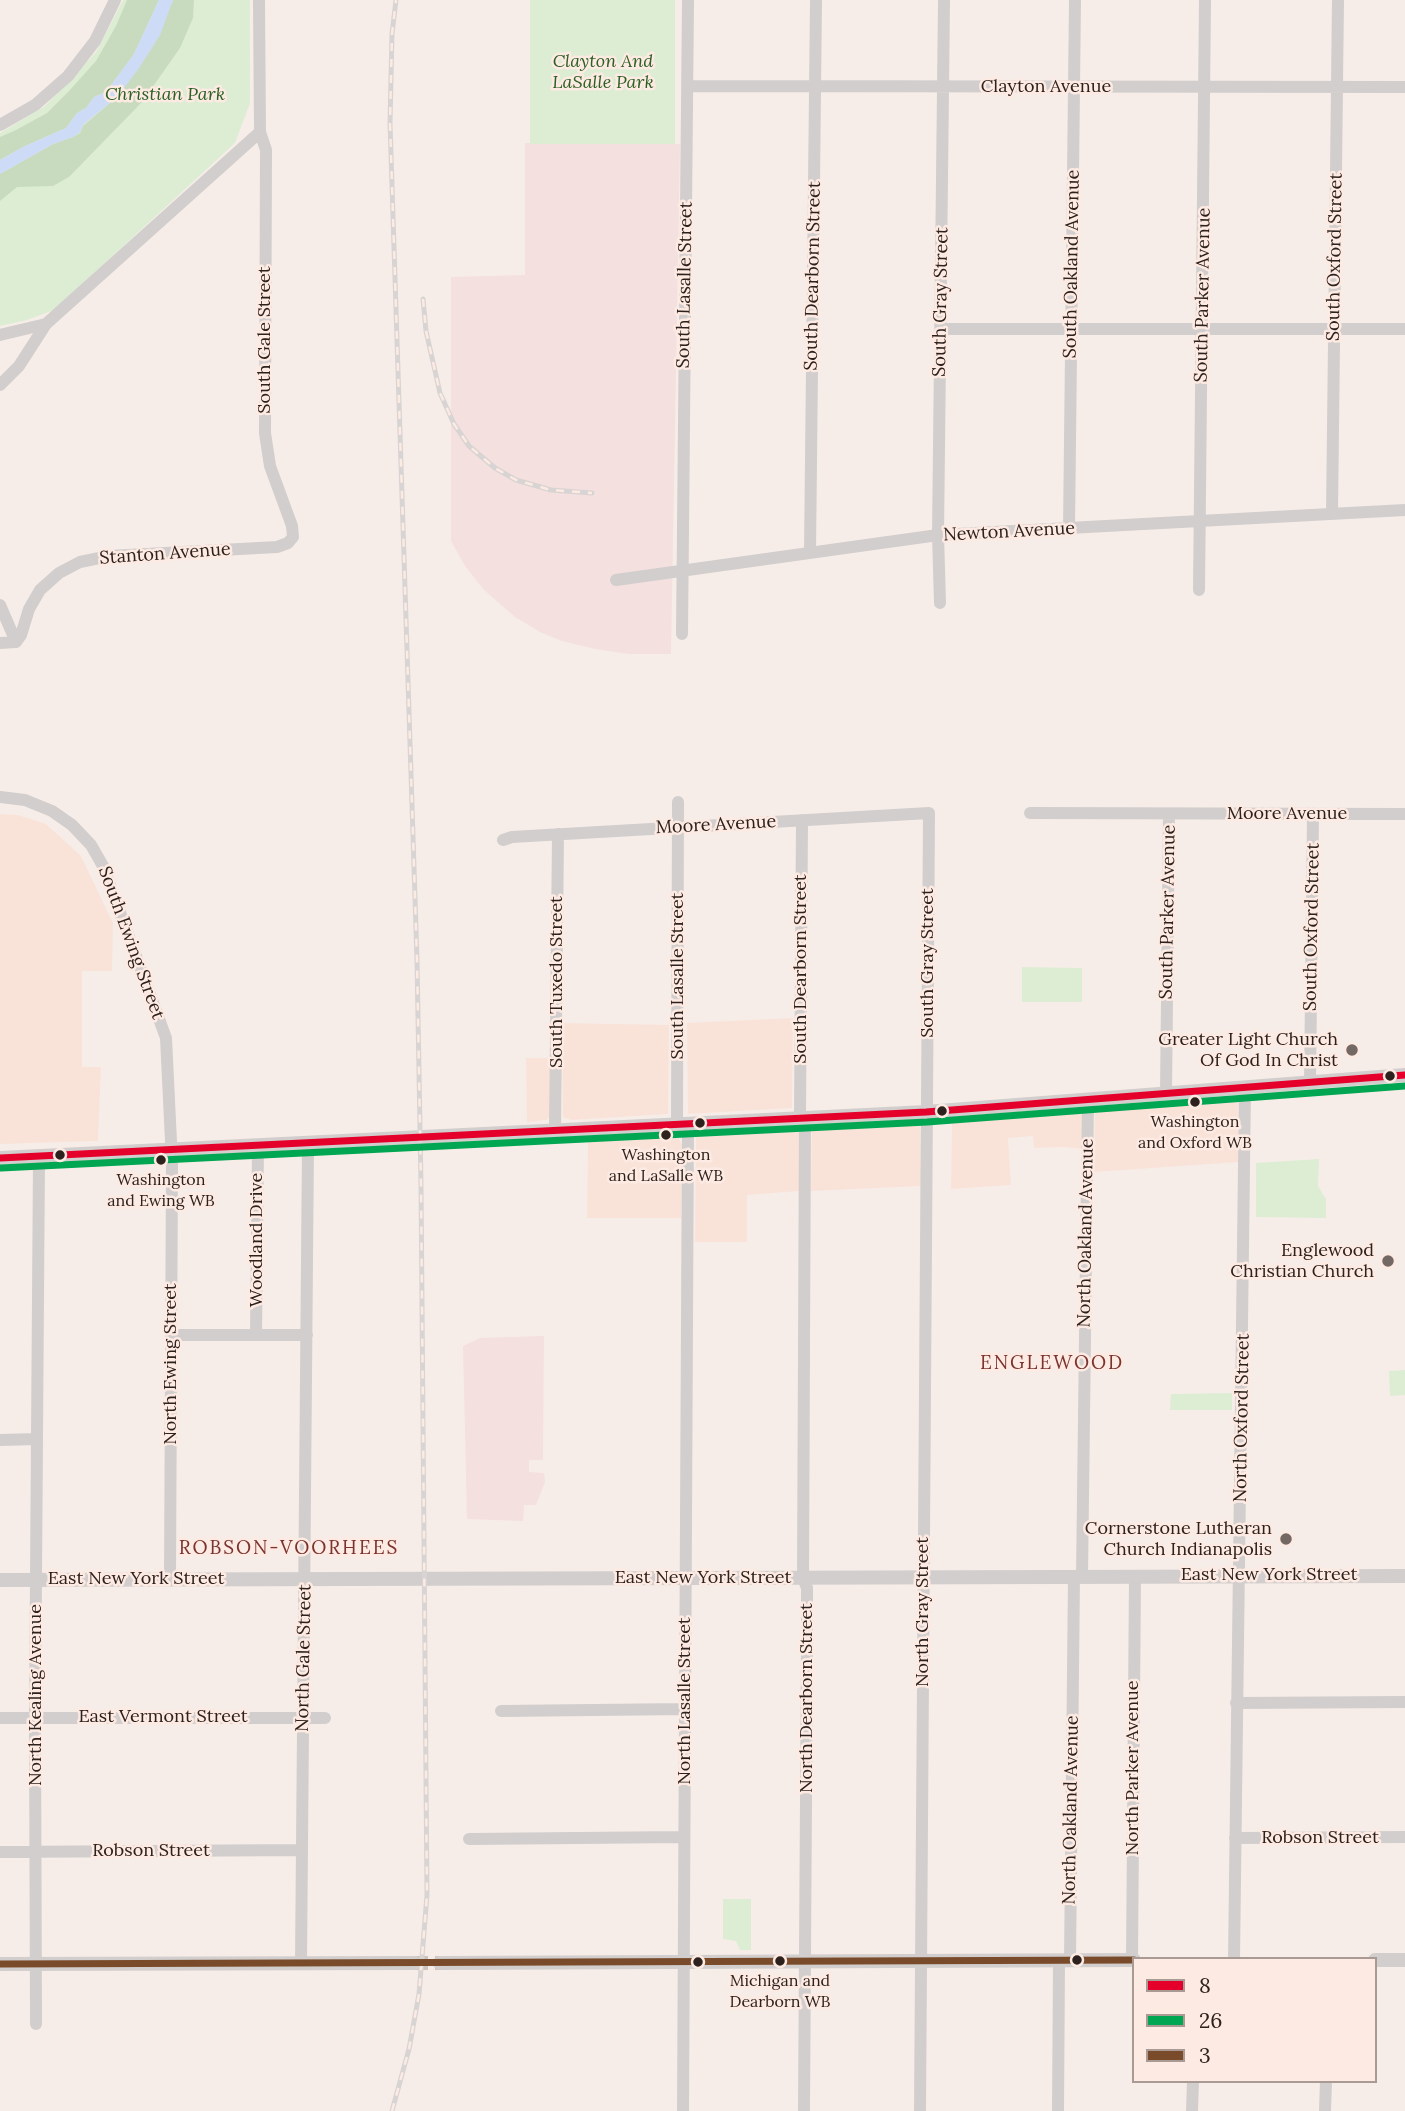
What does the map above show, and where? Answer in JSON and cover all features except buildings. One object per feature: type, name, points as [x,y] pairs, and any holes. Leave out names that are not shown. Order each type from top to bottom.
[{"type":"main road","points":[[0,1158],[926,1112],[1405,1075]]},
{"type":"main road","name":"East New York Street","points":[[0,1580],[1405,1576]]},
{"type":"main road","points":[[440,1963],[1132,1960]]},
{"type":"main road","points":[[1377,1960],[1405,1960]]},
{"type":"main road","points":[[0,1964],[414,1963]]},
{"type":"street","points":[[0,125],[35,105],[68,76],[94,41],[114,0]]},
{"type":"street","points":[[0,385],[19,366],[46,324],[260,132],[259,0]]},
{"type":"street","name":"South Lasalle Street","points":[[682,634],[688,0]]},
{"type":"street","name":"South Dearborn Street","points":[[810,552],[816,0]]},
{"type":"street","name":"South Gray Street","points":[[940,603],[938,535],[944,0]]},
{"type":"street","name":"South Oakland Avenue","points":[[1069,529],[1075,0]]},
{"type":"street","name":"South Parker Avenue","points":[[1199,590],[1205,0]]},
{"type":"street","name":"South Oxford Street","points":[[1332,514],[1338,0]]},
{"type":"street","name":"Clayton Avenue","points":[[688,86],[1405,88]]},
{"type":"street","name":"South Gale Street","points":[[260,132],[266,149],[265,433],[274,480],[295,533],[288,543]]},
{"type":"street","points":[[0,335],[46,324]]},
{"type":"street","points":[[941,329],[1405,329]]},
{"type":"street","name":"Newton Avenue","points":[[616,580],[938,535],[1405,510]]},
{"type":"street","name":"Stanton Avenue","points":[[16,642],[40,590],[59,573],[80,562],[108,556],[277,547],[288,543]]},
{"type":"street","points":[[0,605],[16,642],[0,643]]},
{"type":"street","name":"South Ewing Street","points":[[0,797],[25,800],[55,813],[78,830],[100,859],[166,1038],[172,1150]]},
{"type":"street","name":"South Lasalle Street","points":[[678,802],[683,1124]]},
{"type":"street","name":"South Gray Street","points":[[926,1112],[929,813]]},
{"type":"street","name":"Moore Avenue","points":[[503,840],[558,834],[929,813]]},
{"type":"street","name":"Moore Avenue","points":[[1030,813],[1405,814]]},
{"type":"street","name":"South Oxford Street","points":[[1310,1083],[1313,814]]},
{"type":"street","name":"South Parker Avenue","points":[[1166,1093],[1169,815]]},
{"type":"street","name":"South Dearborn Street","points":[[802,820],[802,1118]]},
{"type":"street","name":"South Tuxedo Street","points":[[555,1130],[558,834]]},
{"type":"street","name":"North Oxford Street","points":[[1234,1957],[1245,1087]]},
{"type":"street","name":"North Oakland Avenue","points":[[1058,2111],[1078,1576],[1088,1099]]},
{"type":"street","name":"North Gray Street","points":[[920,2111],[926,1112]]},
{"type":"street","name":"North Dearborn Street","points":[[802,1118],[803,1578],[807,1588],[804,2111]]},
{"type":"street","name":"North Lasalle Street","points":[[683,1124],[683,2111]]},
{"type":"street","name":"North Gale Street","points":[[301,1963],[309,1143]]},
{"type":"street","name":"Woodland Drive","points":[[256,1335],[258,1145]]},
{"type":"street","name":"North Ewing Street","points":[[170,1579],[172,1150]]},
{"type":"street","name":"North Kealing Avenue","points":[[36,2024],[39,1156]]},
{"type":"street","points":[[171,1335],[307,1335]]},
{"type":"street","points":[[0,1440],[37,1439]]},
{"type":"street","name":"North Parker Avenue","points":[[1133,1957],[1135,1576]]},
{"type":"street","points":[[1236,1703],[1405,1702]]},
{"type":"street","points":[[501,1711],[685,1709]]},
{"type":"street","name":"East Vermont Street","points":[[0,1718],[325,1718]]},
{"type":"street","points":[[469,1839],[684,1837]]},
{"type":"street","name":"Robson Street","points":[[1235,1838],[1405,1837]]},
{"type":"street","name":"Robson Street","points":[[0,1852],[302,1850]]},
{"type":"street","points":[[1192,2111],[1193,2083]]},
{"type":"street","points":[[1325,2111],[1326,2083]]},
{"type":"shaded area","points":[[525,143],[680,144],[671,654],[629,654],[595,649],[562,641],[540,632],[515,617],[483,589],[465,566],[451,541],[451,277],[525,275]]},
{"type":"shaded area","points":[[0,814],[18,815],[46,824],[81,856],[113,923],[112,971],[82,971],[82,1067],[101,1067],[98,1141],[0,1144]]},
{"type":"shaded area","points":[[793,1018],[792,1108],[688,1114],[687,1023]]},
{"type":"shaded area","points":[[562,1023],[669,1025],[668,1114],[571,1120],[563,1117]]},
{"type":"shaded area","points":[[526,1058],[551,1058],[550,1117],[546,1120],[527,1122]]},
{"type":"shaded area","points":[[1238,1100],[1239,1162],[1094,1172],[1095,1111]]},
{"type":"shaded area","points":[[1083,1112],[1082,1149],[1034,1148],[1033,1136],[1008,1138],[1011,1185],[951,1189],[952,1121]]},
{"type":"shaded area","points":[[920,1124],[921,1186],[811,1191],[812,1130]]},
{"type":"shaded area","points":[[800,1131],[799,1191],[747,1195],[747,1242],[695,1242],[696,1136]]},
{"type":"shaded area","points":[[678,1137],[682,1145],[681,1218],[587,1218],[588,1141]]},
{"type":"shaded area","points":[[544,1336],[543,1460],[529,1460],[529,1472],[544,1473],[545,1482],[536,1505],[524,1505],[523,1521],[467,1519],[463,1346],[480,1338]]},
{"type":"green space","name":"Christian Park","points":[[123,0],[250,0],[250,103],[235,143],[54,310],[0,326],[0,133],[45,106],[96,52]]},
{"type":"green space","points":[[127,0],[159,0],[134,54],[106,92],[94,97],[66,128],[0,160],[0,137],[47,113],[69,91],[96,61]]},
{"type":"green space","points":[[173,0],[194,0],[193,18],[180,48],[142,102],[69,177],[53,186],[17,187],[0,201],[0,174],[53,144],[80,133],[83,126],[118,96],[153,46]]},
{"type":"green space","name":"Clayton And LaSalle Park","points":[[530,0],[675,0],[675,144],[530,144]]},
{"type":"green space","points":[[1022,967],[1082,968],[1082,1002],[1022,1002]]},
{"type":"green space","points":[[1319,1159],[1318,1186],[1326,1199],[1326,1218],[1256,1217],[1256,1163]]},
{"type":"green space","points":[[1405,1370],[1405,1395],[1390,1396],[1389,1371]]},
{"type":"green space","points":[[1232,1393],[1232,1410],[1170,1410],[1171,1394]]},
{"type":"green space","points":[[723,1899],[751,1899],[751,1950],[740,1950],[736,1941],[723,1939]]},
{"type":"water","points":[[159,0],[173,0],[160,35],[118,96],[83,125],[80,132],[73,137],[53,144],[0,174],[0,160],[66,128],[94,97],[106,92],[134,54]]},
{"type":"tunnel","points":[[414,1963],[440,1963]]},
{"type":"railway","points":[[392,2111],[409,2049],[419,1994],[427,1895],[417,960],[390,123],[392,34],[396,0]]},
{"type":"railway","points":[[423,299],[426,331],[440,393],[454,424],[469,446],[495,468],[516,480],[551,490],[592,493]]},
{"type":"transit line","name":"8","points":[[0,1158],[926,1112],[1405,1075]]},
{"type":"transit line","name":"26","points":[[1,1168],[927,1122],[1405,1086]]},
{"type":"transit line","name":"3","points":[[0,1964],[1132,1960]]},
{"type":"place","name":"Greater Light Church Of God In Christ","points":[[1352,1050]]},
{"type":"place","name":"Washington and Oxford WB","points":[[1195,1102]]},
{"type":"place","name":"Washington and LaSalle WB","points":[[666,1135]]},
{"type":"place","name":"Washington and Ewing WB","points":[[161,1160]]},
{"type":"place","name":"Englewood Christian Church","points":[[1388,1261]]},
{"type":"place","name":"Cornerstone Lutheran Church Indianapolis","points":[[1286,1539]]},
{"type":"place","name":"Michigan and Dearborn WB","points":[[780,1961]]},
{"type":"district","name":"ENGLEWOOD","points":[[1052,1364]]},
{"type":"district","name":"ROBSON-VOORHEES","points":[[289,1549]]}]
